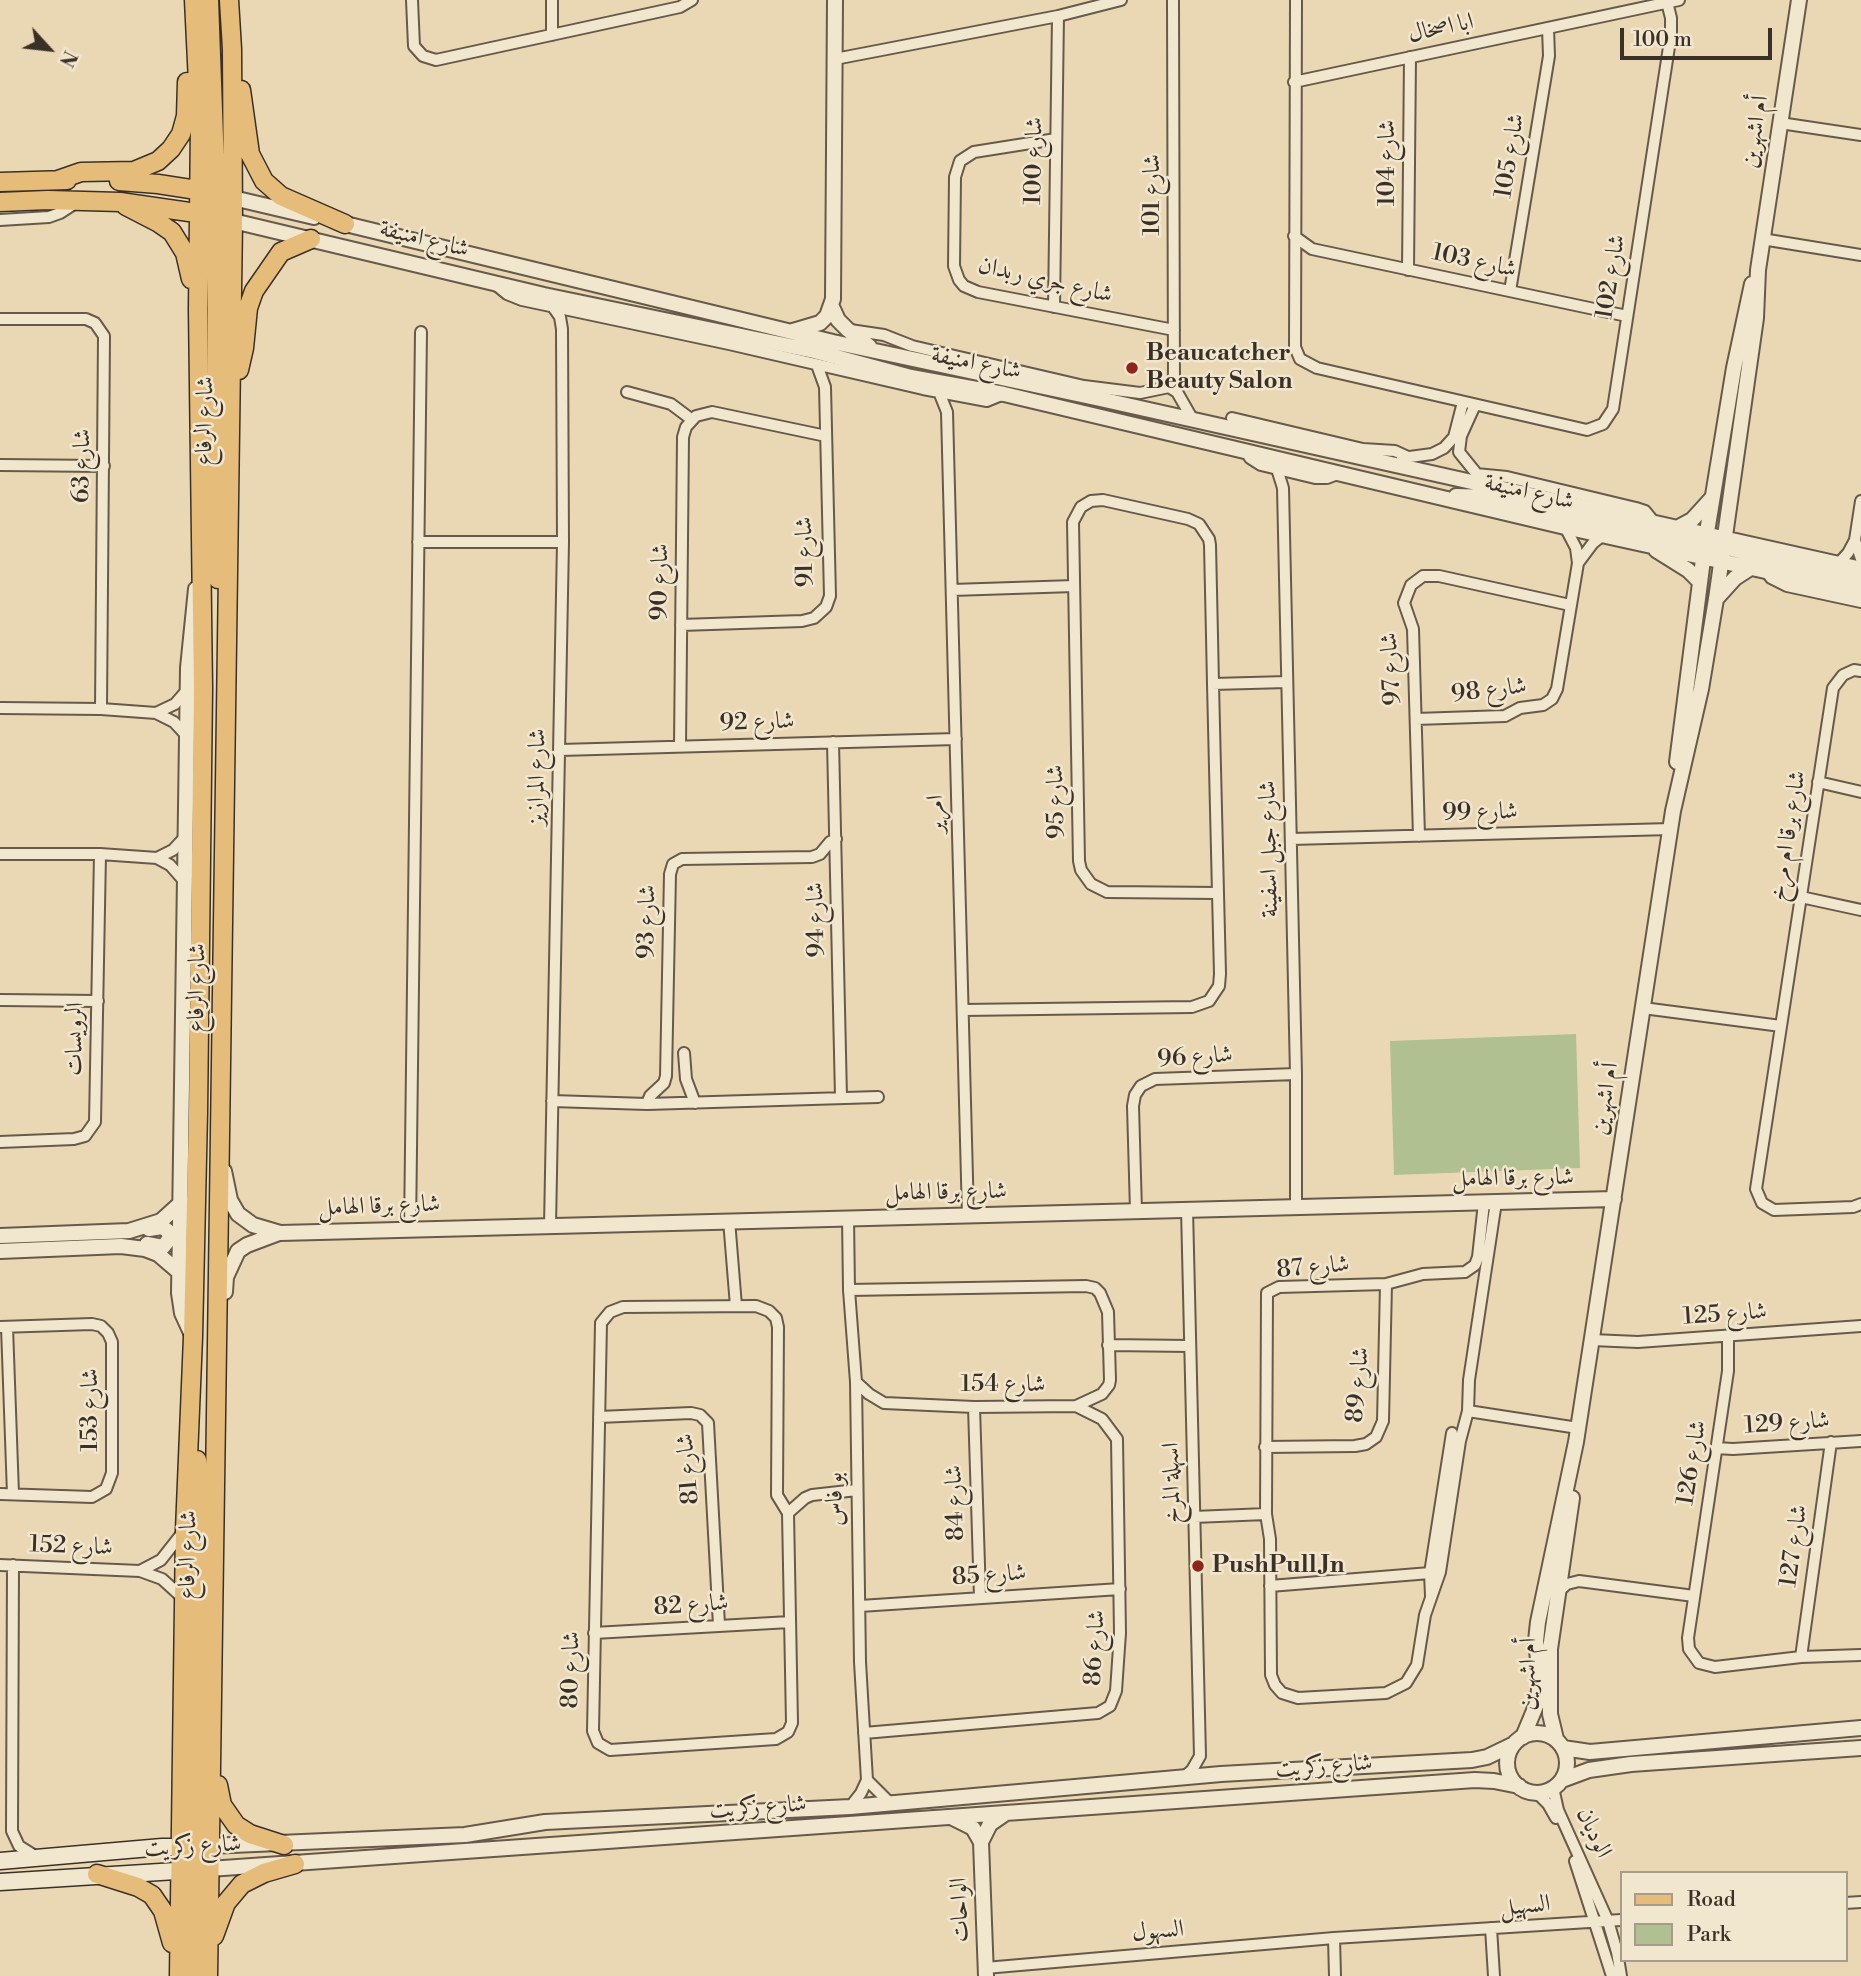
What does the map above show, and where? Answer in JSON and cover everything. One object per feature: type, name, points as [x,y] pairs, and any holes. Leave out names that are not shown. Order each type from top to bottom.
[{"type":"main road","name":"شارع الرفاع","points":[[194,0],[200,124],[216,194]]},
{"type":"main road","points":[[209,0],[216,194],[225,219],[217,555],[220,599],[228,642]]},
{"type":"main road","name":"شارع الرفاع","points":[[184,1975],[188,1870],[185,1530],[198,1112],[203,689],[198,212],[216,194],[232,49],[229,0]]},
{"type":"main road","points":[[0,182],[58,180],[81,172],[134,171],[158,161],[172,149],[181,134],[186,116],[188,75],[195,27]]},
{"type":"main road","points":[[232,49],[240,82],[250,154],[259,175],[281,196],[345,224]]},
{"type":"main road","name":"شارع امنيفة","points":[[58,180],[136,182],[216,194]]},
{"type":"main road","name":"شارع امنيفة","points":[[0,202],[120,202],[198,212],[225,219]]},
{"type":"main road","points":[[120,202],[159,223],[178,239],[185,253],[198,309]]},
{"type":"main road","name":"شارع الرفاع","points":[[187,1847],[212,1730],[231,393],[225,219]]},
{"type":"main road","points":[[231,393],[242,360],[248,308],[254,291],[281,252],[311,239]]},
{"type":"main road","points":[[187,1847],[172,1851],[174,1866],[188,1870],[191,1854],[187,1847],[193,1804],[200,1501],[197,1462],[189,1423]]},
{"type":"main road","points":[[212,1730],[217,1753],[219,1798],[225,1813],[243,1830],[284,1844]]},
{"type":"main road","name":"شارع زكريت","points":[[0,1861],[187,1847]]},
{"type":"main road","points":[[208,1968],[217,1922],[233,1892],[255,1877],[295,1864]]},
{"type":"main road","name":"شارع الرفاع","points":[[188,1870],[208,1968]]},
{"type":"main road","name":"شارع زكريت","points":[[0,1882],[188,1870]]},
{"type":"main road","points":[[97,1874],[138,1887],[152,1895],[166,1920],[184,1975]]},
{"type":"street","points":[[412,0],[412,41],[419,54],[427,58],[442,59],[680,7],[692,0]]},
{"type":"street","points":[[552,0],[552,35]]},
{"type":"street","points":[[835,0],[832,307],[838,320],[875,350]]},
{"type":"street","points":[[835,59],[1058,16],[1121,0]]},
{"type":"street","name":"شارع 101","points":[[1173,0],[1174,390]]},
{"type":"street","name":"شارع 102","points":[[1296,0],[1294,262],[1295,347],[1300,359],[1317,368],[1582,430],[1598,427],[1608,419],[1613,409],[1672,26],[1673,1]]},
{"type":"street","name":"أم اشهرين","points":[[1758,270],[1800,0]]},
{"type":"street","name":"ابا اصخال","points":[[1294,82],[1673,1]]},
{"type":"street","name":"شارع 100","points":[[1054,307],[1058,16]]},
{"type":"street","name":"شارع 105","points":[[1510,291],[1549,56],[1548,28]]},
{"type":"street","name":"شارع 104","points":[[1409,270],[1410,57]]},
{"type":"street","points":[[1780,123],[1861,135]]},
{"type":"street","name":"شارع جري ربدان","points":[[1056,139],[974,152],[960,161],[955,177],[954,266],[959,281],[971,290],[1174,330]]},
{"type":"street","name":"شارع امنيفة","points":[[216,194],[789,332],[1100,398],[1385,463],[1481,479],[1679,527],[1759,569],[1861,592]]},
{"type":"street","points":[[0,220],[49,217],[79,201]]},
{"type":"street","name":"شارع امنيفة","points":[[225,219],[494,283],[597,311],[814,351],[901,374],[1004,394],[1603,536],[1649,545],[1714,546],[1861,569]]},
{"type":"street","name":"شارع 103","points":[[1294,236],[1312,249],[1627,316]]},
{"type":"street","points":[[1762,239],[1861,255]]},
{"type":"street","points":[[1294,262],[1312,249]]},
{"type":"street","points":[[1714,546],[1713,497],[1741,333],[1748,298],[1758,270]]},
{"type":"street","points":[[1714,546],[1756,318],[1758,270]]},
{"type":"street","points":[[494,283],[506,294],[516,298],[576,311],[597,311],[939,392],[987,401],[1004,394]]},
{"type":"street","name":"شارع المرازيز","points":[[550,1226],[562,542],[562,329],[560,317],[553,307]]},
{"type":"street","points":[[789,332],[820,323],[832,307]]},
{"type":"street","points":[[562,329],[576,311]]},
{"type":"street","name":"شارع 63","points":[[0,319],[86,319],[99,327],[105,341],[101,709]]},
{"type":"street","points":[[848,330],[884,335],[912,346],[1084,386],[1146,393],[1165,387],[1174,390],[1193,420]]},
{"type":"street","points":[[410,1230],[421,332]]},
{"type":"street","name":"شارع 91","points":[[681,625],[802,621],[814,618],[823,611],[830,596],[825,387],[817,365]]},
{"type":"street","name":"شارع 91","points":[[825,387],[834,369]]},
{"type":"street","points":[[901,374],[923,388]]},
{"type":"street","points":[[627,392],[671,404],[691,419],[701,413],[712,412],[826,436]]},
{"type":"street","name":"امرير","points":[[939,392],[947,412],[968,1216]]},
{"type":"street","points":[[1100,398],[1128,392]]},
{"type":"street","points":[[947,412],[952,401],[961,396]]},
{"type":"street","points":[[1385,463],[1432,454],[1450,443],[1469,404]]},
{"type":"street","points":[[1469,404],[1459,452],[1481,479]]},
{"type":"street","points":[[1707,649],[1703,624],[1730,450],[1727,416]]},
{"type":"street","points":[[1232,418],[1363,449],[1395,451],[1408,457]]},
{"type":"street","name":"شارع 90","points":[[680,746],[683,437],[685,427],[691,419]]},
{"type":"street","points":[[1246,452],[1255,462],[1277,469],[1322,479],[1340,473]]},
{"type":"street","points":[[0,465],[104,466]]},
{"type":"street","name":"شارع جبل اسفينة","points":[[1277,469],[1283,488],[1296,1074],[1296,1208]]},
{"type":"street","points":[[1283,488],[1296,473]]},
{"type":"street","points":[[1445,498],[1468,495],[1491,497],[1861,580]]},
{"type":"street","points":[[1679,527],[1692,520],[1713,497]]},
{"type":"street","name":"شارع 95","points":[[963,1010],[1192,1007],[1213,997],[1220,980],[1218,893],[1213,684],[1210,545],[1207,533],[1199,524],[1188,519],[1103,500],[1086,503],[1077,511],[1073,522],[1081,870],[1091,884],[1107,892],[1218,893]]},
{"type":"street","points":[[1838,564],[1855,540],[1861,501]]},
{"type":"street","name":"شارع 98","points":[[1416,719],[1506,716],[1520,708],[1548,703],[1557,689],[1578,563],[1576,548],[1565,527]]},
{"type":"street","points":[[1578,563],[1593,543],[1603,536]]},
{"type":"street","points":[[1855,540],[1861,559]]},
{"type":"street","points":[[418,542],[562,542]]},
{"type":"street","points":[[1649,545],[1688,570],[1699,581]]},
{"type":"street","name":"أم اشهرين","points":[[1560,1744],[1550,1714],[1536,1641],[1538,1622],[1577,1435],[1614,1199],[1671,830],[1678,748],[1699,581],[1714,546]]},
{"type":"street","name":"أم اشهرين","points":[[1674,805],[1716,599],[1714,546]]},
{"type":"street","name":"شارع الرفاع","points":[[193,1337],[182,1313],[179,1272],[188,689],[191,626],[202,564]]},
{"type":"street","points":[[1716,599],[1735,578],[1759,569],[1787,586],[1861,602]]},
{"type":"street","name":"شارع 97","points":[[1419,836],[1413,629],[1404,603],[1407,592],[1416,580],[1431,575],[1570,605]]},
{"type":"street","points":[[952,590],[1074,586]]},
{"type":"street","name":"شارع برقا ام مرخ","points":[[1861,671],[1854,670],[1843,675],[1833,688],[1757,1185],[1759,1199],[1769,1208],[1779,1210],[1861,1205]]},
{"type":"street","points":[[1213,684],[1287,682]]},
{"type":"street","points":[[156,713],[175,704],[188,689]]},
{"type":"street","points":[[0,708],[101,709],[156,713],[174,722],[187,736]]},
{"type":"street","name":"شارع 92","points":[[560,750],[956,739]]},
{"type":"street","name":"شارع 94","points":[[833,742],[841,1097]]},
{"type":"street","points":[[1818,782],[1861,792]]},
{"type":"street","name":"شارع 99","points":[[1291,839],[1671,830]]},
{"type":"street","points":[[157,858],[173,850],[185,836]]},
{"type":"street","name":"شارع 93","points":[[647,1104],[650,1096],[666,1080],[670,874],[673,864],[682,859],[812,857],[836,839]]},
{"type":"street","points":[[0,854],[100,854],[157,858],[170,865],[184,881]]},
{"type":"street","name":"الرويسات","points":[[0,1142],[74,1139],[85,1136],[93,1127],[96,1111],[100,854]]},
{"type":"street","points":[[1801,897],[1861,910]]},
{"type":"street","points":[[0,1000],[98,1001]]},
{"type":"street","points":[[1643,1009],[1781,1026]]},
{"type":"street","points":[[684,1053],[686,1079],[695,1102]]},
{"type":"street","name":"شارع 96","points":[[1136,1211],[1133,1106],[1135,1095],[1141,1086],[1156,1079],[1296,1074]]},
{"type":"street","points":[[552,1101],[647,1104],[878,1097]]},
{"type":"street","name":"شارع برقا الهامل","points":[[220,1150],[230,1200],[238,1214],[253,1225],[280,1233],[1614,1199]]},
{"type":"street","points":[[0,1251],[121,1239],[161,1220],[182,1202]]},
{"type":"street","name":"شارع 87","points":[[1490,1202],[1469,1381],[1468,1411],[1460,1441],[1440,1572],[1424,1615],[1417,1665],[1411,1678],[1400,1688],[1386,1693],[1298,1698],[1282,1693],[1271,1675],[1265,1447],[1267,1293],[1279,1287],[1386,1284],[1415,1275],[1461,1273],[1472,1268],[1478,1257],[1490,1202]]},
{"type":"street","name":"اسهلة المرخ","points":[[1187,1209],[1200,1756]]},
{"type":"street","name":"بو فاس","points":[[848,1217],[849,1290],[856,1382],[860,1606],[867,1780]]},
{"type":"street","points":[[729,1220],[736,1306]]},
{"type":"street","name":"شارع برقا الهامل","points":[[217,1344],[223,1317],[226,1277],[231,1263],[238,1251],[247,1245],[280,1233]]},
{"type":"street","points":[[0,1236],[121,1239],[158,1254],[179,1272]]},
{"type":"street","name":"شارع 89","points":[[1265,1447],[1361,1446],[1371,1441],[1379,1432],[1382,1421],[1386,1284]]},
{"type":"street","points":[[849,1290],[1091,1287],[1100,1293],[1108,1307],[1108,1345],[1190,1346]]},
{"type":"street","name":"شارع 80","points":[[736,1306],[765,1308],[773,1314],[777,1322],[777,1495],[788,1513],[793,1718],[791,1728],[776,1739],[615,1751],[602,1747],[593,1731],[600,1328],[603,1319],[610,1312],[623,1307],[736,1306]]},
{"type":"street","name":"شارع 153","points":[[0,1494],[92,1497],[102,1493],[110,1484],[112,1473],[112,1342],[105,1329],[92,1324],[4,1327]]},
{"type":"street","name":"شارع 125","points":[[1592,1340],[1638,1342],[1861,1326]]},
{"type":"street","points":[[4,1327],[13,1494]]},
{"type":"street","name":"شارع 126","points":[[1728,1336],[1729,1361],[1688,1644],[1691,1654],[1699,1662],[1715,1667],[1801,1657],[1861,1655]]},
{"type":"street","name":"شارع 154","points":[[856,1382],[884,1403],[974,1407],[1076,1406],[1102,1394],[1110,1380],[1108,1345]]},
{"type":"street","name":"شارع 86","points":[[864,1733],[1098,1713],[1111,1706],[1116,1691],[1120,1633],[1117,1439],[1102,1419],[1076,1406]]},
{"type":"street","name":"شارع 84","points":[[974,1407],[980,1597]]},
{"type":"street","points":[[1468,1411],[1577,1435]]},
{"type":"street","name":"شارع 81","points":[[599,1417],[691,1413],[699,1415],[708,1423],[719,1625]]},
{"type":"street","name":"شارع 87","points":[[1431,1596],[1430,1573],[1452,1433]]},
{"type":"street","name":"أم اشهرين","points":[[1519,1741],[1538,1701],[1545,1678],[1563,1565],[1577,1435]]},
{"type":"street","name":"شارع 129","points":[[1716,1448],[1861,1441]]},
{"type":"street","name":"شارع 127","points":[[1801,1657],[1831,1442]]},
{"type":"street","points":[[788,1513],[805,1497],[857,1490]]},
{"type":"street","points":[[1194,1517],[1266,1514]]},
{"type":"street","name":"شارع 152","points":[[140,1571],[161,1560],[185,1530]]},
{"type":"street","name":"شارع 152","points":[[0,1565],[140,1571],[153,1574],[167,1582],[185,1600]]},
{"type":"street","points":[[13,1565],[12,1831],[19,1846],[37,1858]]},
{"type":"street","points":[[1563,1565],[1569,1574],[1579,1581]]},
{"type":"street","points":[[1270,1586],[1430,1573]]},
{"type":"street","points":[[1559,1591],[1567,1584],[1579,1581],[1694,1596]]},
{"type":"street","name":"شارع 85","points":[[860,1606],[1120,1589]]},
{"type":"street","name":"شارع 82","points":[[594,1633],[790,1622]]},
{"type":"street","points":[[1861,1728],[1590,1752],[1560,1744],[1540,1733],[1519,1741],[1510,1751],[1508,1766],[1519,1787],[1536,1793],[1589,1770],[1631,1764],[1861,1748]]},
{"type":"street","points":[[0,1735],[13,1736]]},
{"type":"street","name":"شارع زكريت","points":[[187,1847],[465,1835],[545,1822],[850,1807],[1221,1774],[1472,1760],[1494,1754],[1519,1741]]},
{"type":"street","points":[[1559,1783],[1567,1761],[1560,1744]]},
{"type":"street","points":[[1184,1777],[1192,1770],[1200,1756],[1211,1769],[1221,1774]]},
{"type":"street","points":[[850,1807],[867,1780],[876,1792],[891,1804]]},
{"type":"street","name":"شارع زكريت","points":[[188,1870],[1475,1780],[1519,1787]]},
{"type":"street","name":"الوديان","points":[[1559,1783],[1554,1792],[1558,1810],[1608,1921],[1621,1976]]},
{"type":"street","name":"الوديان","points":[[1536,1793],[1552,1810],[1578,1869],[1612,1976]]},
{"type":"street","name":"الواحات","points":[[986,1972],[981,1842],[990,1824],[1009,1811]]},
{"type":"street","name":"الواحات","points":[[951,1817],[969,1825],[981,1842]]},
{"type":"street","name":"السهيل","points":[[1494,1976],[1492,1928],[1619,1920]]},
{"type":"street","name":"السهول","points":[[986,1972],[1334,1938],[1492,1928]]},
{"type":"street","points":[[1334,1938],[1335,1976]]},
{"type":"green space","points":[[1576,1034],[1580,1168],[1394,1175],[1390,1041]]},
{"type":"place","name":"Beaucatcher Beauty Salon","points":[[1132,368]]},
{"type":"place","name":"PushPull Jn","points":[[1198,1566]]}]
